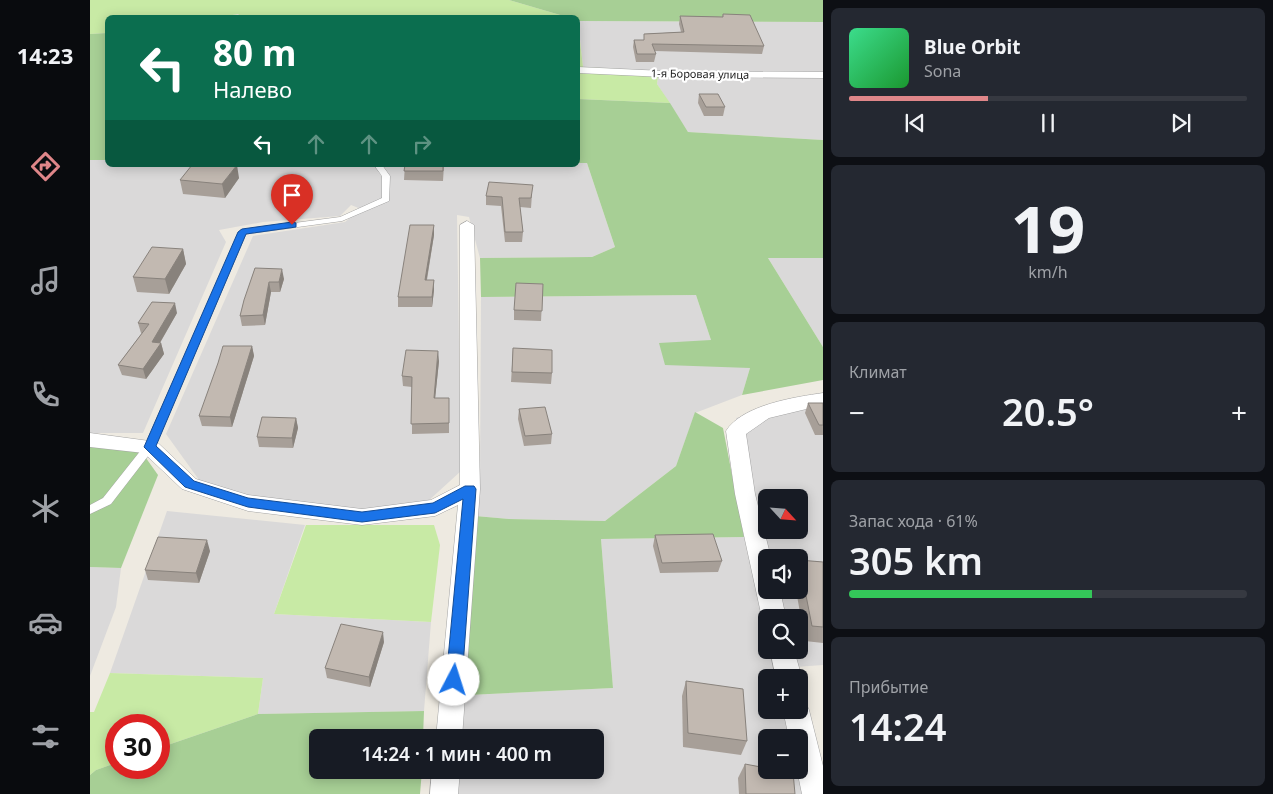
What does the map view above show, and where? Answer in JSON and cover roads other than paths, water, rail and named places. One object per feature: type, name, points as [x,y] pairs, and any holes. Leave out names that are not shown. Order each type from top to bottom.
[{"type":"street","name":"1-я Боровая улица","points":[[580,70],[664,74],[823,75]]},
{"type":"street","points":[[450,729],[470,489],[466,225]]},
{"type":"street","points":[[758,549],[745,494],[736,431],[762,413],[799,402],[823,399]]},
{"type":"street","points":[[90,440],[150,447],[189,484],[258,504],[362,517],[435,508],[470,489]]},
{"type":"street","points":[[798,719],[816,794]]},
{"type":"street","points":[[444,794],[445,779]]},
{"type":"lane","points":[[90,510],[108,501],[150,447],[242,232],[342,219],[362,211],[386,199],[386,176],[379,167]]}]
